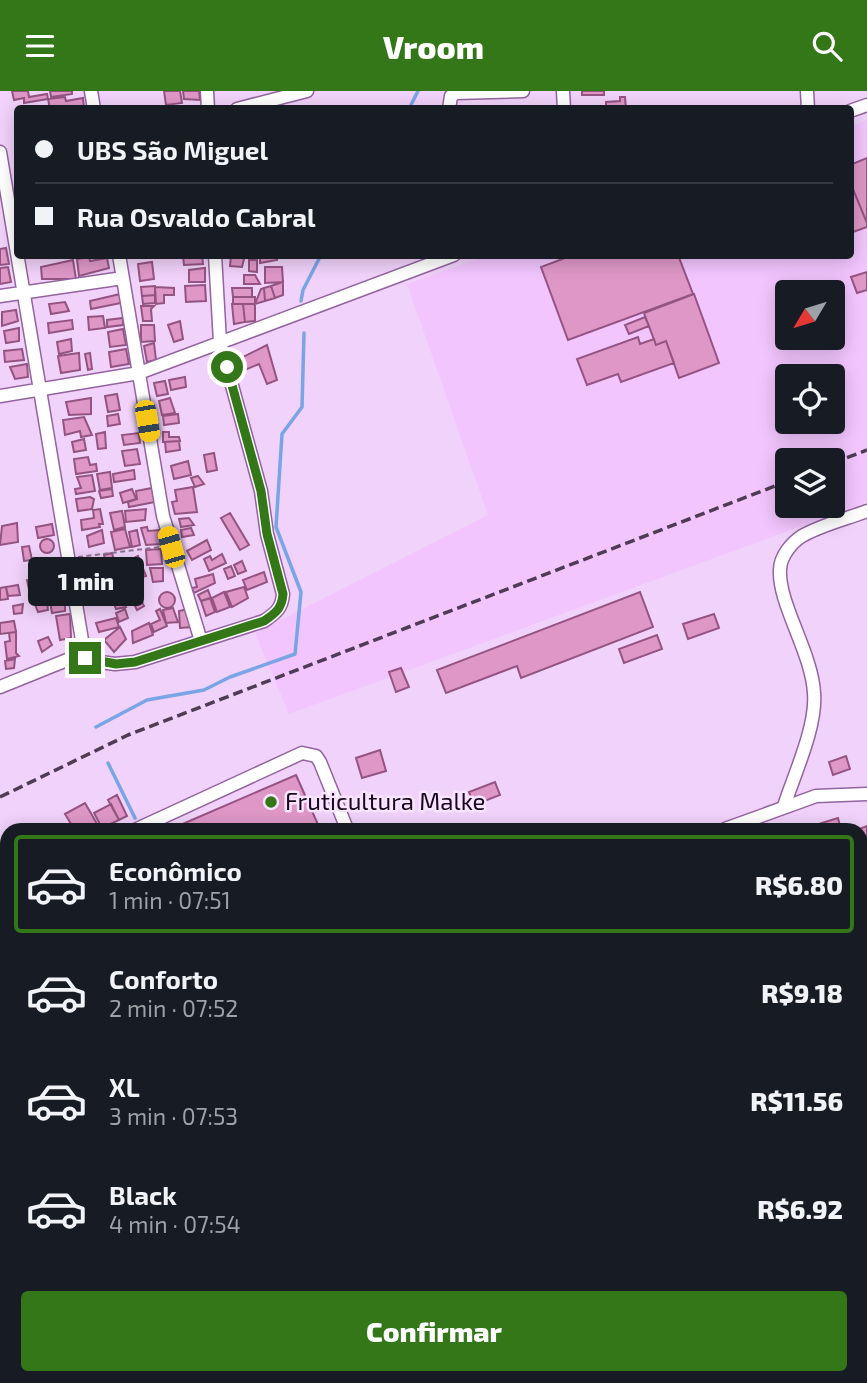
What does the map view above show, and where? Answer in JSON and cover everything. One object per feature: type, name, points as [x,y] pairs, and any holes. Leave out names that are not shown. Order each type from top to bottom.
[{"type":"street","points":[[253,105],[307,91]]},
{"type":"street","points":[[450,102],[523,91]]},
{"type":"street","points":[[0,152],[14,239]]},
{"type":"street","points":[[18,259],[85,658]]},
{"type":"street","points":[[120,259],[171,547],[201,641]]},
{"type":"street","points":[[0,687],[63,659],[85,658],[116,664],[135,662],[264,621],[279,611],[283,594],[267,534],[261,491],[220,342],[215,259]]},
{"type":"street","points":[[0,396],[139,373],[443,259]]},
{"type":"street","points":[[0,296],[123,278]]},
{"type":"street","points":[[784,806],[812,717],[815,697],[808,659],[783,591],[779,569],[784,555],[804,535],[867,510]]},
{"type":"street","points":[[150,823],[293,755],[310,753],[320,762],[345,823]]},
{"type":"street","points":[[740,823],[816,796],[867,795]]},
{"type":"path","points":[[68,559],[136,548],[171,547]]},
{"type":"shaded area","points":[[867,120],[867,502],[845,510],[845,448],[775,448],[775,518],[823,518],[289,714],[255,633],[488,515],[407,284],[478,259],[854,259],[854,125]]},
{"type":"building","points":[[12,91],[28,91],[29,97],[47,94],[48,99],[24,103],[24,98],[14,100]]},
{"type":"building","points":[[50,91],[72,91],[72,94],[51,97]]},
{"type":"building","points":[[164,91],[180,91],[182,103],[166,105]]},
{"type":"building","points":[[183,91],[199,91],[200,100],[184,99]]},
{"type":"building","points":[[582,91],[604,91],[604,95],[582,95]]},
{"type":"building","points":[[65,97],[66,101],[83,98],[84,105],[49,105],[48,99]]},
{"type":"building","points":[[620,97],[625,97],[626,105],[606,105],[606,102],[620,101]]},
{"type":"building","points":[[867,158],[867,223],[854,192],[854,163]]},
{"type":"building","points":[[854,192],[867,223],[867,227],[854,232]]},
{"type":"building","points":[[6,248],[9,264],[0,265],[0,249]]},
{"type":"building","points":[[77,259],[107,259],[109,268],[79,276]]},
{"type":"building","points":[[183,259],[202,259],[203,264],[184,265]]},
{"type":"building","points":[[231,259],[244,259],[242,267],[230,266]]},
{"type":"building","points":[[260,259],[277,259],[277,260],[260,263]]},
{"type":"building","points":[[562,259],[680,259],[693,294],[568,340],[541,267]]},
{"type":"building","points":[[73,260],[76,279],[42,279],[41,267]]},
{"type":"building","points":[[249,260],[257,260],[257,272],[249,271]]},
{"type":"building","points":[[152,262],[154,279],[140,281],[138,264]]},
{"type":"building","points":[[8,267],[11,282],[0,284],[0,268]]},
{"type":"building","points":[[265,267],[282,267],[283,282],[265,283]]},
{"type":"building","points":[[205,268],[205,282],[189,282],[189,270]]},
{"type":"building","points":[[867,272],[867,290],[857,293],[851,277]]},
{"type":"building","points":[[244,275],[255,275],[260,284],[244,284]]},
{"type":"building","points":[[283,282],[283,295],[275,298],[271,286]]},
{"type":"building","points":[[205,285],[206,301],[186,302],[185,286]]},
{"type":"building","points":[[155,286],[155,295],[142,296],[141,287]]},
{"type":"building","points":[[271,286],[275,298],[265,301],[264,288]]},
{"type":"building","points":[[155,287],[174,288],[174,295],[164,295],[164,303],[156,304]]},
{"type":"building","points":[[232,288],[252,288],[252,297],[233,297]]},
{"type":"building","points":[[264,288],[265,301],[255,304],[261,289]]},
{"type":"building","points":[[120,294],[121,303],[91,309],[90,301]]},
{"type":"building","points":[[694,294],[719,363],[679,378],[666,341],[656,345],[644,313]]},
{"type":"building","points":[[155,295],[155,303],[143,304],[142,296]]},
{"type":"building","points":[[233,297],[255,297],[255,304],[233,304]]},
{"type":"building","points":[[65,302],[69,311],[51,314],[49,304]]},
{"type":"building","points":[[232,304],[243,304],[245,322],[234,324]]},
{"type":"building","points":[[243,304],[255,304],[255,321],[245,322]]},
{"type":"building","points":[[141,306],[154,306],[151,309],[152,321],[143,321]]},
{"type":"building","points":[[16,310],[18,321],[2,326],[2,312]]},
{"type":"building","points":[[103,316],[105,328],[89,330],[88,317]]},
{"type":"building","points":[[645,317],[649,326],[629,334],[625,325]]},
{"type":"building","points":[[123,318],[123,325],[107,327],[107,320]]},
{"type":"building","points":[[72,320],[73,329],[49,333],[48,323]]},
{"type":"building","points":[[180,321],[183,339],[174,342],[168,325]]},
{"type":"building","points":[[141,325],[154,325],[155,341],[141,342]]},
{"type":"building","points":[[19,328],[19,341],[6,343],[4,331]]},
{"type":"building","points":[[123,329],[126,345],[110,347],[108,332]]},
{"type":"building","points":[[638,337],[640,344],[654,339],[656,345],[666,341],[674,363],[621,382],[618,374],[587,385],[577,359]]},
{"type":"building","points":[[71,339],[72,351],[59,354],[57,342]]},
{"type":"building","points":[[154,343],[156,360],[147,362],[144,346]]},
{"type":"building","points":[[267,345],[277,380],[267,384],[259,364],[245,370],[241,358]]},
{"type":"building","points":[[22,349],[24,360],[5,362],[4,351]]},
{"type":"building","points":[[126,349],[129,364],[111,367],[109,352]]},
{"type":"building","points":[[79,353],[80,370],[61,373],[58,356]]},
{"type":"building","points":[[90,353],[92,369],[88,370],[85,354]]},
{"type":"building","points":[[27,364],[28,377],[15,379],[10,367]]},
{"type":"building","points":[[185,377],[186,387],[171,390],[169,380]]},
{"type":"building","points":[[165,381],[168,394],[157,396],[154,383]]},
{"type":"building","points":[[117,394],[120,410],[108,412],[105,396]]},
{"type":"building","points":[[91,398],[91,414],[69,415],[66,402]]},
{"type":"building","points":[[170,398],[175,413],[162,415],[159,401]]},
{"type":"building","points":[[118,414],[120,424],[108,426],[107,416]]},
{"type":"building","points":[[178,414],[179,423],[164,425],[163,416]]},
{"type":"building","points":[[84,417],[92,435],[81,437],[80,431],[65,435],[63,420]]},
{"type":"building","points":[[105,432],[106,448],[98,449],[96,434]]},
{"type":"building","points":[[163,432],[169,432],[169,437],[179,437],[180,441],[163,442]]},
{"type":"building","points":[[139,433],[140,443],[124,445],[122,435]]},
{"type":"building","points":[[84,439],[86,450],[74,452],[72,442]]},
{"type":"building","points":[[179,441],[180,450],[166,452],[165,442]]},
{"type":"building","points":[[137,449],[140,464],[125,466],[122,451]]},
{"type":"building","points":[[214,453],[217,470],[207,472],[204,455]]},
{"type":"building","points":[[88,457],[90,465],[96,464],[97,471],[76,474],[74,459]]},
{"type":"building","points":[[188,461],[191,475],[174,479],[171,466]]},
{"type":"building","points":[[134,470],[135,479],[114,482],[113,474]]},
{"type":"building","points":[[110,472],[112,488],[100,490],[97,474]]},
{"type":"building","points":[[92,475],[95,491],[76,494],[75,489],[81,488],[77,477]]},
{"type":"building","points":[[198,476],[204,484],[195,487],[191,478]]},
{"type":"building","points":[[193,487],[197,512],[175,514],[172,502],[177,501],[175,490]]},
{"type":"building","points":[[152,488],[155,502],[129,507],[128,502],[137,499],[136,491]]},
{"type":"building","points":[[112,489],[113,496],[101,498],[99,491]]},
{"type":"building","points":[[132,489],[136,499],[123,503],[120,493]]},
{"type":"building","points":[[76,499],[94,499],[92,509],[78,511]]},
{"type":"building","points":[[100,509],[103,524],[82,530],[81,520],[94,518],[93,510]]},
{"type":"building","points":[[146,509],[145,520],[126,522],[125,511]]},
{"type":"building","points":[[122,511],[125,527],[114,530],[110,513]]},
{"type":"building","points":[[230,513],[249,545],[240,550],[221,518]]},
{"type":"building","points":[[189,518],[194,525],[181,527],[179,519]]},
{"type":"building","points":[[17,523],[18,542],[0,545],[2,526]]},
{"type":"building","points":[[52,524],[54,535],[38,538],[36,527]]},
{"type":"building","points":[[147,527],[148,531],[160,530],[161,544],[146,545],[141,528]]},
{"type":"building","points":[[191,528],[194,535],[182,537],[181,530]]},
{"type":"building","points":[[125,529],[130,547],[115,550],[111,532]]},
{"type":"building","points":[[102,530],[104,543],[89,547],[87,536]]},
{"type":"building","points":[[137,530],[140,545],[132,547],[129,532]]},
{"type":"building","points":[[47,539],[52,541],[52,551],[47,553],[42,551],[40,546],[42,541]]},
{"type":"building","points":[[207,540],[211,550],[192,560],[187,551]]},
{"type":"building","points":[[29,546],[32,560],[24,561],[22,547]]},
{"type":"building","points":[[161,549],[162,564],[147,565],[146,550]]},
{"type":"building","points":[[112,553],[115,564],[107,566],[104,555]]},
{"type":"building","points":[[222,554],[226,563],[209,571],[204,559],[210,556],[212,560]]},
{"type":"building","points":[[138,556],[146,576],[140,578],[132,559]]},
{"type":"building","points":[[99,558],[101,566],[88,569],[87,561]]},
{"type":"building","points":[[57,559],[59,571],[45,572],[44,560]]},
{"type":"building","points":[[242,561],[246,571],[238,574],[234,565]]},
{"type":"building","points":[[131,565],[136,577],[122,583],[117,571]]},
{"type":"building","points":[[231,566],[235,576],[228,579],[224,569]]},
{"type":"building","points":[[150,568],[163,568],[163,581],[153,582]]},
{"type":"building","points":[[264,572],[267,582],[247,590],[243,580]]},
{"type":"building","points":[[98,573],[103,581],[88,583],[87,575]]},
{"type":"building","points":[[213,574],[215,583],[194,593],[192,588],[197,587],[195,579]]},
{"type":"building","points":[[36,579],[39,598],[31,599],[27,580]]},
{"type":"building","points":[[112,583],[111,592],[93,597],[93,586]]},
{"type":"building","points":[[18,585],[20,595],[8,596],[6,587]]},
{"type":"building","points":[[6,587],[8,599],[0,600],[0,588]]},
{"type":"building","points":[[244,587],[248,598],[232,607],[226,592]]},
{"type":"building","points":[[208,590],[211,598],[201,601],[198,595]]},
{"type":"building","points":[[164,592],[170,592],[175,600],[173,606],[164,608],[159,603],[159,597]]},
{"type":"building","points":[[224,592],[230,607],[217,612],[212,598]]},
{"type":"building","points":[[640,592],[653,627],[521,678],[517,666],[446,693],[437,670]]},
{"type":"building","points":[[119,593],[126,607],[116,609],[111,596]]},
{"type":"building","points":[[138,594],[144,606],[137,610],[131,598]]},
{"type":"building","points":[[210,598],[215,612],[206,616],[201,601]]},
{"type":"building","points":[[65,599],[65,611],[52,613],[50,602]]},
{"type":"building","points":[[47,601],[48,610],[38,612],[34,602]]},
{"type":"building","points":[[23,604],[22,613],[14,614],[13,606]]},
{"type":"building","points":[[173,608],[178,622],[166,623],[163,610]]},
{"type":"building","points":[[125,609],[128,618],[119,622],[116,613]]},
{"type":"building","points":[[160,609],[167,626],[154,632],[151,624],[160,620],[156,611]]},
{"type":"building","points":[[188,609],[192,627],[180,628],[179,611]]},
{"type":"building","points":[[70,614],[71,638],[60,640],[56,616]]},
{"type":"building","points":[[714,614],[719,628],[688,639],[683,624]]},
{"type":"building","points":[[116,618],[119,627],[99,632],[96,623]]},
{"type":"building","points":[[14,621],[16,632],[0,634],[0,623]]},
{"type":"building","points":[[149,623],[153,635],[133,643],[132,631]]},
{"type":"building","points":[[120,627],[126,639],[114,652],[104,640]]},
{"type":"building","points":[[16,632],[16,653],[19,656],[7,659],[5,642],[10,641],[9,633]]},
{"type":"building","points":[[657,635],[662,649],[624,663],[619,649]]},
{"type":"building","points":[[48,637],[52,645],[42,652],[38,641]]},
{"type":"building","points":[[15,659],[14,668],[6,669],[5,661]]},
{"type":"building","points":[[401,668],[409,687],[396,692],[389,672]]},
{"type":"building","points":[[380,750],[386,771],[362,778],[356,758]]},
{"type":"building","points":[[846,756],[850,769],[833,775],[829,762]]},
{"type":"building","name":"Fruticultura Malke","points":[[296,775],[317,823],[185,823]]},
{"type":"building","points":[[495,782],[500,795],[474,805],[469,792]]},
{"type":"building","points":[[117,795],[127,816],[119,820],[108,800]]},
{"type":"building","points":[[85,803],[97,823],[70,823],[65,814]]},
{"type":"building","points":[[111,804],[119,820],[99,823],[94,813]]},
{"type":"building","points":[[838,818],[839,823],[822,823]]},
{"type":"waterway","points":[[411,105],[418,91]]},
{"type":"waterway","points":[[301,301],[303,290],[319,259]]},
{"type":"waterway","points":[[96,727],[147,700],[204,690],[230,677],[295,654],[301,592],[276,527],[282,434],[302,407],[304,333]]},
{"type":"waterway","points":[[108,763],[135,818]]},
{"type":"railway","points":[[845,458],[867,450]]},
{"type":"railway","points":[[0,797],[128,735],[775,486]]},
{"type":"place","name":"Fruticultura Malke","points":[[271,802]]},
{"type":"route","points":[[85,658],[127,664],[264,621],[279,611],[283,594],[267,534],[261,491],[227,367]]}]
